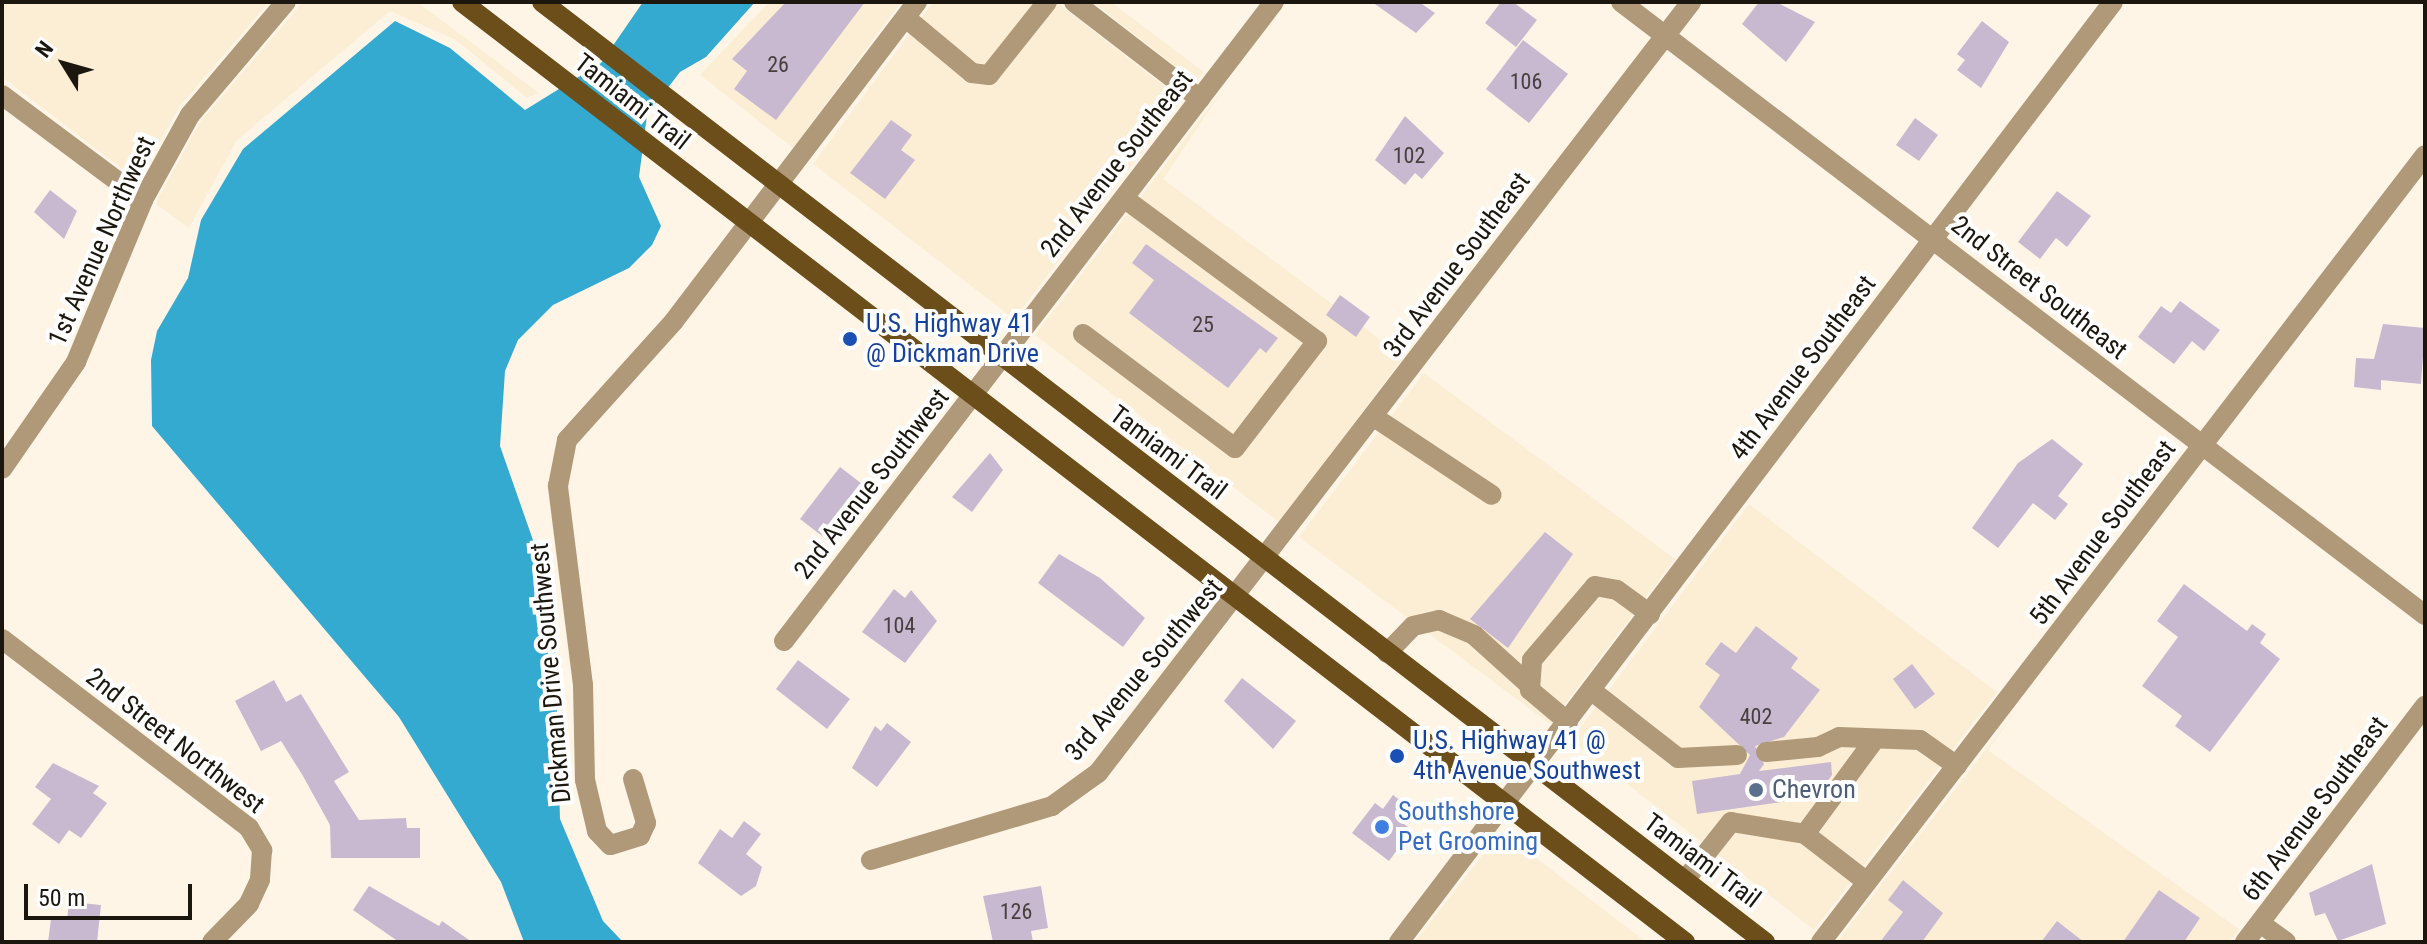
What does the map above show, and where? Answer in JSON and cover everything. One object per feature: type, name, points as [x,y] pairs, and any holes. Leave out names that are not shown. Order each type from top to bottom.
[{"type":"main road","name":"Tamiami Trail","points":[[462,2],[748,227],[1685,942]]},
{"type":"main road","name":"Tamiami Trail","points":[[542,2],[779,188],[1765,942]]},
{"type":"street","name":"1st Avenue Northwest","points":[[2,469],[76,362],[143,200],[190,115],[286,2]]},
{"type":"street","points":[[912,10],[972,73],[989,75],[1047,2]]},
{"type":"street","points":[[1074,2],[1200,99]]},
{"type":"street","name":"2nd Avenue Southeast","points":[[1001,358],[1274,2]]},
{"type":"street","name":"2nd Street Southeast","points":[[1621,2],[2425,615]]},
{"type":"street","name":"3rd Avenue Southeast","points":[[1265,560],[1691,2]]},
{"type":"street","name":"4th Avenue Southeast","points":[[1399,942],[2113,2]]},
{"type":"street","name":"Dickman Drive Southwest","points":[[633,779],[646,823],[628,844],[610,845],[597,831],[585,780],[583,685],[558,486],[567,440],[748,227],[912,10]]},
{"type":"street","points":[[2,95],[143,200]]},
{"type":"street","name":"5th Avenue Southeast","points":[[1821,942],[2422,164]]},
{"type":"street","points":[[1083,334],[1235,448],[1317,341],[1124,198]]},
{"type":"street","name":"2nd Avenue Southwest","points":[[784,641],[1001,358]]},
{"type":"street","points":[[1374,417],[1492,495]]},
{"type":"street","name":"3rd Avenue Southwest","points":[[871,860],[1052,806],[1098,773],[1265,560]]},
{"type":"street","points":[[1526,682],[1532,660],[1595,586],[1617,590],[1650,614]]},
{"type":"street","points":[[1387,653],[1413,626],[1439,620],[1474,635],[1568,722]]},
{"type":"street","name":"2nd Street Northwest","points":[[2,639],[249,828],[262,850],[260,880],[212,942]]},
{"type":"street","points":[[1592,691],[1678,758],[1737,755]]},
{"type":"street","name":"6th Avenue Southeast","points":[[2245,942],[2425,706]]},
{"type":"street","points":[[1766,752],[1818,747],[1839,737],[1920,740],[1957,766]]},
{"type":"street","points":[[1805,834],[1875,739]]},
{"type":"street","points":[[1685,880],[1731,822],[1805,834],[1867,882]]},
{"type":"street","points":[[2260,923],[2286,942]]},
{"type":"shaded area","points":[[2,2],[269,2],[180,106],[138,181],[2,77]]},
{"type":"shaded area","points":[[303,2],[417,2],[539,93],[527,98],[456,40],[390,11],[236,141],[189,228],[156,204],[159,197],[200,122]]},
{"type":"shaded area","points":[[769,2],[901,2],[793,148],[700,75]]},
{"type":"shaded area","points":[[933,2],[1056,2],[1182,100],[1014,319],[813,164]]},
{"type":"shaded area","points":[[1093,2],[1111,2],[1204,72],[1196,82]]},
{"type":"shaded area","points":[[1224,88],[1163,179],[1404,357],[1279,522],[1035,335]]},
{"type":"shaded area","points":[[1424,373],[1675,559],[1550,724],[1299,537]]},
{"type":"shaded area","points":[[1749,504],[1997,692],[1814,930],[1571,740]]},
{"type":"shaded area","points":[[2018,708],[1988,750],[2239,929],[2229,942],[1837,942]]},
{"type":"shaded area","points":[[1501,831],[1646,942],[1415,942]]},
{"type":"water","points":[[643,2],[755,2],[706,57],[680,72],[647,115],[639,177],[661,226],[652,245],[629,268],[553,305],[518,340],[505,371],[500,446],[554,600],[560,819],[603,921],[623,942],[524,942],[501,882],[399,717],[152,426],[151,360],[157,331],[188,278],[201,220],[243,149],[395,21],[450,48],[525,110],[601,63]]},
{"type":"building","points":[[786,2],[865,2],[776,120],[734,89],[747,71],[732,59]]},
{"type":"building","points":[[1372,2],[1419,2],[1435,13],[1416,33]]},
{"type":"building","points":[[1501,2],[1513,2],[1537,20],[1516,47],[1485,23]]},
{"type":"building","points":[[1759,2],[1776,2],[1815,22],[1786,62],[1742,24]]},
{"type":"building","points":[[1982,21],[2009,42],[1981,88],[1957,70],[1965,60],[1957,54]]},
{"type":"building","points":[[1523,40],[1568,74],[1529,123],[1486,89]]},
{"type":"building","points":[[1405,116],[1444,153],[1422,179],[1415,173],[1405,185],[1375,160]]},
{"type":"building","points":[[1915,118],[1938,135],[1919,161],[1896,145]]},
{"type":"building","points":[[891,120],[912,135],[901,150],[915,160],[885,199],[850,173]]},
{"type":"building","points":[[50,190],[77,211],[64,239],[34,212]]},
{"type":"building","points":[[2057,191],[2091,216],[2067,247],[2056,238],[2040,259],[2018,242]]},
{"type":"building","points":[[1146,244],[1278,338],[1266,353],[1260,348],[1228,388],[1129,313],[1154,280],[1132,263]]},
{"type":"building","points":[[1340,295],[1370,317],[1356,337],[1326,315]]},
{"type":"building","points":[[2180,301],[2220,330],[2204,351],[2192,341],[2174,364],[2138,337],[2161,306],[2171,313]]},
{"type":"building","points":[[2383,324],[2425,328],[2421,384],[2381,380],[2381,390],[2354,387],[2356,358],[2374,359]]},
{"type":"building","points":[[2052,439],[2083,464],[2058,496],[2068,504],[2055,520],[2033,503],[1998,548],[1972,528],[2018,463]]},
{"type":"building","points":[[990,453],[1003,470],[972,512],[952,497]]},
{"type":"building","points":[[840,467],[866,487],[826,539],[800,519]]},
{"type":"building","points":[[1545,532],[1573,554],[1508,648],[1470,619]]},
{"type":"building","points":[[1059,554],[1100,578],[1145,618],[1123,647],[1038,583]]},
{"type":"building","points":[[2184,584],[2247,631],[2252,624],[2266,634],[2260,643],[2280,659],[2210,752],[2175,726],[2182,716],[2142,686],[2178,637],[2157,621]]},
{"type":"building","points":[[894,589],[905,598],[911,590],[937,621],[905,663],[862,632]]},
{"type":"building","points":[[1756,626],[1798,658],[1791,668],[1820,690],[1784,737],[1755,746],[1764,764],[1759,771],[1831,762],[1832,775],[1816,797],[1697,814],[1692,781],[1740,774],[1750,755],[1699,707],[1720,675],[1705,664],[1721,642],[1736,653]]},
{"type":"building","points":[[798,660],[850,699],[827,729],[776,689]]},
{"type":"building","points":[[1912,664],[1935,694],[1915,709],[1893,679]]},
{"type":"building","points":[[1242,678],[1296,721],[1273,749],[1224,701]]},
{"type":"building","points":[[274,680],[286,702],[301,694],[349,772],[334,781],[359,820],[406,818],[407,828],[420,828],[420,858],[331,858],[330,825],[303,776],[281,741],[261,751],[235,701]]},
{"type":"building","points":[[887,723],[911,742],[877,787],[852,768],[875,726],[881,731]]},
{"type":"building","points":[[53,763],[99,786],[93,793],[107,803],[81,838],[69,830],[59,844],[32,824],[51,799],[35,787]]},
{"type":"building","name":"Southshore Pet Grooming","points":[[1393,795],[1414,811],[1404,824],[1412,830],[1389,861],[1352,833],[1375,803],[1383,809]]},
{"type":"building","points":[[744,821],[761,834],[746,854],[762,867],[756,886],[741,896],[698,863],[720,829],[732,838]]},
{"type":"building","points":[[2372,864],[2386,924],[2338,941],[2325,913],[2315,916],[2309,893]]},
{"type":"building","points":[[1903,880],[1943,913],[1922,942],[1880,942],[1903,912],[1888,900]]},
{"type":"building","points":[[369,886],[439,926],[442,921],[472,942],[399,942],[353,910]]},
{"type":"building","points":[[1041,886],[1048,928],[1031,931],[1033,942],[993,942],[983,896]]},
{"type":"building","points":[[2159,890],[2200,918],[2184,942],[2123,942]]},
{"type":"building","points":[[69,902],[101,905],[97,942],[48,942],[51,919],[67,920]]},
{"type":"building","points":[[2057,921],[2084,942],[2041,942]]},
{"type":"place","name":"U.S. Highway 41 @ Dickman Drive","points":[[850,339]]},
{"type":"place","name":"U.S. Highway 41 @ 4th Avenue Southwest","points":[[1397,756]]},
{"type":"place","name":"Chevron","points":[[1756,790]]},
{"type":"place","name":"Southshore Pet Grooming","points":[[1382,827]]}]
